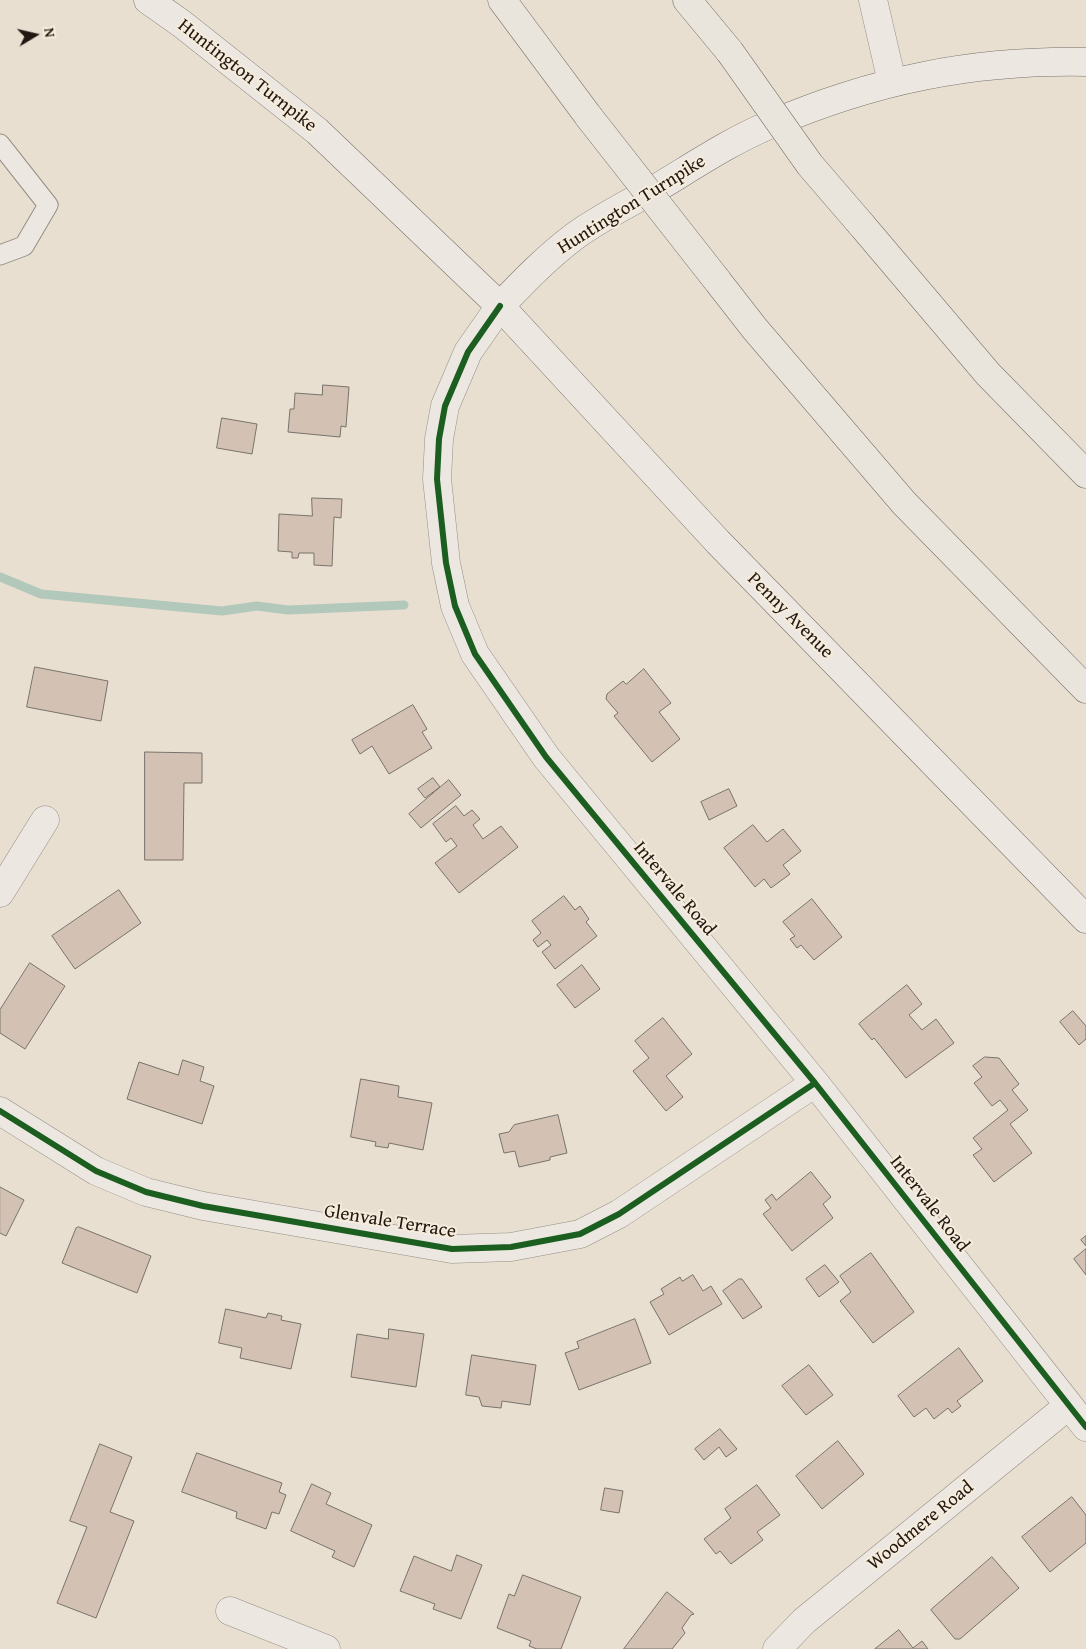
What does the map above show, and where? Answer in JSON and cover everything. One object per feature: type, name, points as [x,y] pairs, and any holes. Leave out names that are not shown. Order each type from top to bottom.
[{"type":"highway","points":[[502,0],[589,117],[755,329],[904,502],[1086,689]]},
{"type":"highway","points":[[686,0],[730,52],[810,164],[988,374],[1086,474]]},
{"type":"street","name":"Huntington Turnpike","points":[[148,0],[182,24],[317,131],[500,306],[534,270],[576,235],[718,151],[768,125],[847,96],[892,82],[975,66],[1086,62]]},
{"type":"street","points":[[873,0],[892,82]]},
{"type":"street","name":"Penny Avenue","points":[[500,306],[718,542],[1086,919]]},
{"type":"street","name":"Intervale Road","points":[[500,306],[468,352],[445,406],[439,439],[437,479],[440,517],[454,606],[475,654],[546,757],[815,1083],[1086,1427]]},
{"type":"street","points":[[0,893],[45,820]]},
{"type":"street","name":"Glenvale Terrace","points":[[0,1111],[96,1172],[146,1192],[202,1206],[452,1249],[462,1249],[511,1247],[580,1234],[619,1214],[815,1083]]},
{"type":"street","name":"Woodmere Road","points":[[777,1649],[804,1621],[1068,1406]]},
{"type":"street","points":[[230,1611],[326,1649]]},
{"type":"lane","points":[[0,144],[48,205],[24,246],[0,255]]},
{"type":"building","points":[[323,385],[349,387],[346,427],[341,426],[340,437],[288,432],[290,409],[294,409],[295,393],[322,395]]},
{"type":"building","points":[[222,418],[257,424],[252,454],[217,448]]},
{"type":"building","points":[[312,498],[342,499],[341,518],[334,517],[332,566],[314,565],[314,553],[299,553],[298,558],[292,558],[292,552],[278,551],[279,514],[312,516]]},
{"type":"building","points":[[35,667],[108,681],[101,721],[27,707]]},
{"type":"building","points":[[644,669],[671,703],[659,712],[680,739],[652,762],[614,716],[618,713],[606,699],[607,694],[623,681],[626,684]]},
{"type":"building","points":[[413,705],[427,729],[422,732],[432,748],[389,774],[372,746],[360,754],[352,740]]},
{"type":"building","points":[[145,752],[202,753],[202,783],[184,783],[183,860],[145,860]]},
{"type":"building","points":[[433,778],[440,787],[425,798],[418,789]]},
{"type":"building","points":[[449,780],[461,795],[421,828],[409,814]]},
{"type":"building","points":[[729,789],[737,806],[709,820],[701,802]]},
{"type":"building","points":[[456,806],[464,816],[472,810],[480,819],[473,825],[483,839],[501,826],[518,847],[459,893],[435,863],[457,846],[451,838],[446,842],[433,824]]},
{"type":"building","points":[[753,825],[767,842],[783,829],[801,851],[783,865],[790,874],[771,888],[764,879],[755,887],[724,848]]},
{"type":"building","points":[[119,890],[141,923],[75,969],[52,936]]},
{"type":"building","points":[[564,896],[575,910],[580,906],[589,919],[586,922],[597,936],[555,969],[542,952],[551,945],[547,940],[538,947],[533,940],[541,933],[532,921]]},
{"type":"building","points":[[812,899],[842,937],[814,960],[801,945],[797,948],[790,939],[795,936],[783,922]]},
{"type":"building","points":[[30,963],[65,986],[25,1049],[0,1033],[0,1010]]},
{"type":"building","points":[[582,965],[600,989],[575,1008],[557,985]]},
{"type":"building","points":[[907,985],[922,1004],[909,1015],[922,1030],[936,1019],[954,1043],[906,1078],[874,1038],[872,1040],[859,1024]]},
{"type":"building","points":[[1073,1011],[1086,1026],[1086,1039],[1079,1045],[1060,1022]]},
{"type":"building","points":[[663,1018],[692,1054],[666,1076],[683,1097],[666,1111],[633,1071],[649,1058],[635,1041]]},
{"type":"building","points":[[985,1057],[999,1058],[1019,1084],[1012,1090],[1028,1110],[1010,1124],[1032,1153],[994,1182],[973,1155],[982,1149],[973,1138],[1008,1110],[1000,1100],[992,1106],[974,1083],[982,1077],[973,1066]]},
{"type":"building","points":[[183,1060],[204,1067],[200,1081],[214,1086],[202,1124],[127,1099],[139,1062],[178,1075]]},
{"type":"building","points":[[361,1079],[399,1086],[398,1097],[432,1103],[423,1150],[389,1143],[388,1148],[375,1146],[376,1142],[351,1137]]},
{"type":"building","points":[[558,1115],[567,1153],[550,1157],[550,1160],[519,1167],[515,1151],[504,1153],[499,1134],[509,1132],[514,1125]]},
{"type":"building","points":[[811,1172],[831,1197],[823,1204],[833,1218],[792,1251],[763,1214],[771,1208],[765,1200],[772,1194],[776,1200]]},
{"type":"building","points":[[0,1187],[24,1200],[6,1236],[0,1233]]},
{"type":"building","points":[[79,1227],[151,1256],[137,1293],[62,1263],[76,1228]]},
{"type":"building","points":[[1086,1236],[1086,1246],[1081,1240]]},
{"type":"building","points":[[1086,1249],[1086,1275],[1074,1259]]},
{"type":"building","points":[[871,1253],[914,1312],[873,1343],[840,1301],[851,1292],[840,1276]]},
{"type":"building","points":[[825,1265],[839,1282],[819,1297],[806,1279]]},
{"type":"building","points":[[693,1275],[703,1291],[711,1286],[722,1304],[669,1335],[650,1302],[664,1294],[661,1289],[680,1277],[682,1281]]},
{"type":"building","points":[[739,1279],[742,1279],[762,1307],[743,1319],[723,1291]]},
{"type":"building","points":[[226,1309],[266,1318],[268,1313],[282,1316],[281,1320],[301,1324],[291,1369],[240,1358],[242,1348],[219,1343]]},
{"type":"building","points":[[635,1319],[651,1363],[579,1390],[565,1353],[579,1348],[577,1342]]},
{"type":"building","points":[[389,1329],[424,1334],[416,1387],[351,1377],[357,1334],[388,1339]]},
{"type":"building","points":[[959,1348],[983,1381],[957,1401],[961,1406],[952,1413],[948,1408],[934,1419],[926,1408],[914,1417],[898,1396]]},
{"type":"building","points":[[472,1355],[536,1365],[530,1405],[502,1401],[501,1408],[482,1406],[479,1397],[466,1395]]},
{"type":"building","points":[[809,1365],[833,1395],[806,1415],[782,1386]]},
{"type":"building","points":[[720,1429],[737,1449],[726,1457],[719,1447],[704,1460],[695,1449]]},
{"type":"building","points":[[838,1441],[864,1474],[822,1509],[796,1476]]},
{"type":"building","points":[[100,1444],[132,1457],[110,1512],[134,1521],[96,1618],[57,1603],[87,1527],[70,1521]]},
{"type":"building","points":[[197,1453],[282,1483],[279,1492],[286,1495],[279,1514],[272,1512],[266,1529],[236,1518],[237,1512],[182,1492]]},
{"type":"building","points":[[312,1484],[331,1493],[326,1504],[372,1525],[354,1567],[332,1557],[335,1551],[291,1531]]},
{"type":"building","points":[[757,1485],[780,1515],[757,1532],[763,1540],[731,1564],[720,1551],[716,1554],[704,1539],[731,1518],[725,1509]]},
{"type":"building","points":[[605,1488],[623,1491],[619,1513],[601,1510]]},
{"type":"building","points":[[1072,1497],[1086,1515],[1086,1543],[1050,1572],[1022,1537]]},
{"type":"building","points":[[457,1555],[482,1565],[461,1619],[433,1609],[435,1604],[400,1591],[414,1556],[451,1571]]},
{"type":"building","points":[[992,1557],[1019,1588],[960,1639],[955,1639],[931,1610]]},
{"type":"building","points":[[523,1575],[581,1597],[561,1649],[537,1649],[529,1646],[531,1641],[497,1628],[509,1594],[514,1596]]},
{"type":"building","points":[[667,1592],[694,1614],[691,1615],[682,1628],[685,1633],[672,1649],[624,1649]]},
{"type":"building","points":[[899,1630],[913,1648],[922,1641],[928,1649],[875,1649]]},
{"type":"waterway","points":[[0,577],[41,594],[222,611],[257,606],[288,610],[404,605]]},
{"type":"cycle path","points":[[500,306],[468,352],[445,406],[439,439],[437,479],[446,563],[455,606],[475,654],[546,757],[815,1083],[1086,1427]]},
{"type":"cycle path","points":[[0,1111],[96,1171],[146,1192],[203,1206],[452,1249],[511,1247],[580,1234],[619,1214],[815,1083]]}]
